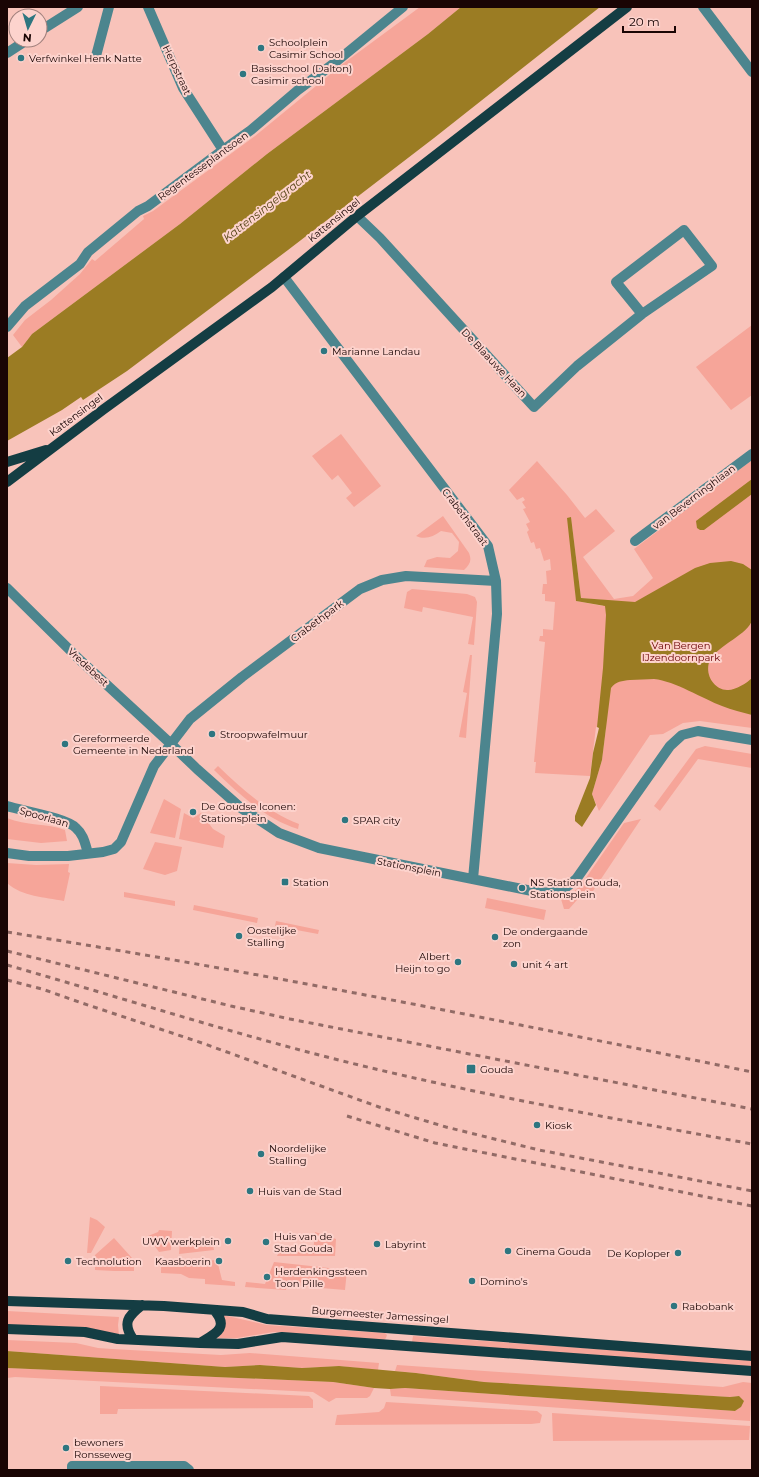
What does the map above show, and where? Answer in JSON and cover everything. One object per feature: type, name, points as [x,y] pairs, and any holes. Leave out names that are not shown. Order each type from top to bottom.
[{"type":"main road","name":"Kattensingel","points":[[7,482],[284,277],[357,216],[627,7]]},
{"type":"main road","name":"Kattensingel","points":[[7,462],[54,448]]},
{"type":"main road","name":"Burgemeester Jamessingel","points":[[7,1301],[142,1305],[243,1312],[267,1319],[752,1356]]},
{"type":"main road","points":[[133,1339],[128,1328],[127,1321],[132,1313],[142,1305]]},
{"type":"main road","points":[[200,1343],[215,1335],[219,1330],[221,1321],[214,1310]]},
{"type":"main road","points":[[7,1329],[85,1332],[118,1339],[200,1343],[238,1344],[282,1337],[752,1371]]},
{"type":"street","points":[[48,26],[78,7]]},
{"type":"street","points":[[96,56],[109,7]]},
{"type":"street","name":"Herpstraat","points":[[148,7],[184,88],[223,150]]},
{"type":"street","name":"Regentesseplantsoen","points":[[7,328],[25,306],[80,264],[88,252],[138,211],[148,206],[251,130],[298,90],[337,61],[403,7]]},
{"type":"street","points":[[703,7],[752,72]]},
{"type":"street","name":"De Blaauwe Haan","points":[[357,216],[380,238],[534,407],[577,366],[642,314],[712,266],[684,230],[616,282],[642,314]]},
{"type":"street","name":"Crabethstraat","points":[[284,277],[488,546],[496,581],[497,614],[473,879]]},
{"type":"street","name":"van Beverninghlaan","points":[[635,541],[752,454]]},
{"type":"street","name":"Crabethpark","points":[[171,744],[190,719],[242,677],[360,589],[382,580],[406,576],[496,581]]},
{"type":"street","name":"Vredebest","points":[[7,588],[81,661],[171,744]]},
{"type":"street","name":"Stationsplein","points":[[171,744],[196,769],[241,808],[279,833],[319,848],[537,892],[554,893],[569,886],[577,878],[674,742],[682,735],[698,731],[752,740]]},
{"type":"street","points":[[7,853],[29,856],[68,856],[103,852],[114,849],[122,842],[154,766],[171,744]]},
{"type":"street","name":"Spoorlaan","points":[[7,806],[67,822],[76,827],[84,838],[88,853]]},
{"type":"street","points":[[72,1470],[72,1466],[184,1466],[189,1470]]},
{"type":"green space","points":[[420,7],[461,7],[428,34],[267,154],[180,224],[32,334],[22,347],[13,335],[25,320],[51,300],[80,274],[92,259],[95,261],[144,219],[143,216],[153,211],[255,136],[344,63]]},
{"type":"green space","points":[[752,325],[752,395],[731,410],[696,367]]},
{"type":"green space","points":[[341,434],[381,486],[354,507],[346,498],[352,493],[338,475],[332,480],[312,456]]},
{"type":"green space","name":"Van Bergen IJzendoornpark","points":[[752,460],[752,728],[700,721],[683,723],[663,734],[650,735],[599,811],[592,794],[602,760],[606,728],[596,727],[590,776],[535,773],[536,762],[534,762],[545,642],[539,641],[540,636],[543,636],[543,629],[553,630],[555,602],[545,601],[545,594],[542,594],[543,584],[547,584],[546,571],[551,570],[550,559],[544,561],[540,548],[536,549],[534,542],[531,543],[527,532],[529,530],[526,524],[530,522],[523,509],[526,508],[522,502],[525,500],[523,497],[517,500],[509,490],[537,461],[585,518],[596,509],[615,531],[583,557],[614,599],[633,596],[653,578],[634,549]],"holes":[[[571,517],[581,598],[603,600],[603,606],[576,601]]]},
{"type":"green space","points":[[443,516],[469,553],[470,562],[464,570],[424,567],[427,560],[437,557],[450,558],[458,551],[459,542],[452,533],[441,531],[429,537],[423,538],[416,536]]},
{"type":"green space","points":[[412,589],[467,594],[475,597],[477,602],[474,645],[468,644],[473,617],[423,607],[422,612],[404,608],[407,592]]},
{"type":"green space","points":[[470,655],[472,655],[466,738],[459,737],[467,693],[463,692]]},
{"type":"green space","points":[[705,746],[752,754],[752,768],[698,759],[660,811],[654,806],[696,749]]},
{"type":"green space","points":[[218,766],[256,800],[276,813],[299,824],[298,829],[274,819],[263,812],[233,788],[214,770]]},
{"type":"green space","points":[[164,799],[181,809],[175,838],[150,833]]},
{"type":"green space","points":[[184,813],[193,818],[201,813],[213,829],[225,836],[223,848],[179,839]]},
{"type":"green space","points":[[7,818],[14,821],[51,826],[65,830],[67,841],[41,843],[7,839]]},
{"type":"green space","points":[[641,819],[589,897],[577,900],[569,909],[564,909],[561,899],[570,895],[581,885],[624,823]]},
{"type":"green space","points":[[155,842],[182,847],[177,871],[165,875],[143,869]]},
{"type":"green space","points":[[7,863],[36,865],[69,864],[68,872],[70,873],[64,901],[34,896],[13,888],[7,883]]},
{"type":"green space","points":[[124,892],[175,901],[175,906],[124,897]]},
{"type":"green space","points":[[487,898],[546,910],[544,920],[485,908]]},
{"type":"green space","points":[[194,905],[258,918],[257,923],[193,910]]},
{"type":"green space","points":[[276,921],[319,930],[318,934],[275,926]]},
{"type":"green space","points":[[90,1217],[97,1220],[105,1227],[91,1253],[87,1253]]},
{"type":"green space","points":[[159,1230],[172,1231],[171,1250],[159,1252],[148,1236],[158,1232]]},
{"type":"green space","points":[[315,1232],[336,1239],[335,1256],[277,1256],[280,1250],[313,1253]]},
{"type":"green space","points":[[114,1238],[132,1258],[94,1262],[95,1255]]},
{"type":"green space","points":[[180,1242],[213,1245],[214,1250],[179,1254]]},
{"type":"green space","points":[[217,1260],[222,1280],[235,1282],[235,1286],[205,1284],[205,1279],[189,1278],[181,1274],[161,1273],[161,1263]]},
{"type":"green space","points":[[274,1262],[347,1270],[345,1290],[286,1285],[286,1290],[245,1287],[246,1282],[265,1284]]},
{"type":"green space","points":[[134,1264],[134,1271],[95,1270],[95,1267]]},
{"type":"green space","points":[[7,1311],[119,1317],[119,1336],[7,1325]]},
{"type":"green space","points":[[223,1315],[267,1325],[385,1333],[387,1335],[384,1340],[273,1332],[237,1338],[217,1338],[222,1331]]},
{"type":"green space","points":[[413,1336],[752,1360],[752,1367],[412,1342]]},
{"type":"green space","points":[[7,1340],[76,1343],[98,1348],[112,1349],[221,1355],[250,1353],[379,1363],[378,1370],[339,1366],[302,1368],[260,1365],[225,1367],[7,1351]]},
{"type":"green space","points":[[397,1365],[723,1387],[743,1382],[752,1383],[750,1421],[391,1396],[390,1389],[405,1388],[735,1411],[741,1407],[739,1396],[730,1397],[484,1382],[395,1371]]},
{"type":"green space","points":[[7,1368],[333,1382],[374,1388],[370,1396],[367,1398],[336,1398],[329,1402],[313,1392],[15,1377],[7,1378]]},
{"type":"green space","points":[[100,1386],[309,1396],[313,1400],[313,1408],[118,1409],[117,1414],[100,1414]]},
{"type":"green space","points":[[386,1402],[537,1411],[542,1415],[540,1423],[531,1424],[335,1425],[337,1415],[379,1412],[384,1408]]},
{"type":"green space","points":[[552,1413],[750,1426],[749,1440],[553,1441]]},
{"type":"water","name":"Kattensingelgracht","points":[[461,7],[600,7],[434,138],[127,371],[83,400],[81,397],[62,410],[7,441],[7,358],[22,347],[32,334],[180,224],[267,154],[428,34]]},
{"type":"water","points":[[752,479],[752,494],[704,530],[697,528],[696,521]]},
{"type":"water","points":[[571,517],[581,598],[635,602],[695,568],[710,563],[731,561],[743,564],[752,570],[752,620],[750,625],[740,635],[714,655],[708,665],[708,670],[711,680],[718,687],[727,690],[740,686],[752,678],[752,715],[714,703],[662,680],[630,680],[615,684],[611,688],[602,760],[592,794],[596,805],[582,827],[575,821],[575,816],[590,778],[593,753],[599,728],[597,727],[603,668],[606,615],[605,606],[576,601],[567,518]]},
{"type":"water","points":[[7,1351],[225,1367],[260,1365],[302,1368],[339,1366],[416,1373],[484,1382],[730,1397],[739,1396],[744,1401],[741,1407],[735,1411],[405,1388],[374,1388],[333,1382],[7,1368]]},
{"type":"railway","points":[[7,932],[287,980],[567,1034],[752,1072]]},
{"type":"railway","points":[[7,951],[290,1019],[752,1109]]},
{"type":"railway","points":[[7,965],[229,1030],[363,1066],[508,1098],[752,1144]]},
{"type":"railway","points":[[7,980],[42,989],[202,1043],[379,1107],[446,1127],[539,1150],[752,1191]]},
{"type":"railway","points":[[347,1116],[435,1143],[752,1206]]},
{"type":"place","name":"Schoolplein Casimir School","points":[[261,48]]},
{"type":"place","name":"Verfwinkel Henk Natte","points":[[21,58]]},
{"type":"place","name":"Basisschool (Dalton) Casimir school","points":[[243,74]]},
{"type":"place","name":"Marianne Landau","points":[[324,351]]},
{"type":"place","name":"Stroopwafelmuur","points":[[212,734]]},
{"type":"place","name":"Gereformeerde Gemeente in Nederland","points":[[65,744]]},
{"type":"place","name":"De Goudse Iconen: Stationsplein","points":[[193,812]]},
{"type":"place","name":"SPAR city","points":[[345,820]]},
{"type":"place","name":"Station","points":[[285,882]]},
{"type":"place","name":"NS Station Gouda, Stationsplein","points":[[522,888]]},
{"type":"place","name":"Oostelijke Stalling","points":[[239,936]]},
{"type":"place","name":"De ondergaande zon","points":[[495,937]]},
{"type":"place","name":"Albert Heijn to go","points":[[458,962]]},
{"type":"place","name":"unit 4 art","points":[[514,964]]},
{"type":"place","name":"Gouda","points":[[471,1069]]},
{"type":"place","name":"Kiosk","points":[[537,1125]]},
{"type":"place","name":"Noordelijke Stalling","points":[[261,1154]]},
{"type":"place","name":"Huis van de Stad","points":[[250,1191]]},
{"type":"place","name":"UWV werkplein","points":[[228,1241]]},
{"type":"place","name":"Huis van de Stad Gouda","points":[[266,1242]]},
{"type":"place","name":"Labyrint","points":[[377,1244]]},
{"type":"place","name":"Cinema Gouda","points":[[508,1251]]},
{"type":"place","name":"De Koploper","points":[[678,1253]]},
{"type":"place","name":"Technolution","points":[[68,1261]]},
{"type":"place","name":"Kaasboerin","points":[[219,1261]]},
{"type":"place","name":"Herdenkingssteen Toon Pille","points":[[267,1277]]},
{"type":"place","name":"Domino's","points":[[472,1281]]},
{"type":"place","name":"Rabobank","points":[[674,1306]]},
{"type":"place","name":"bewoners Ronsseweg","points":[[66,1448]]}]
